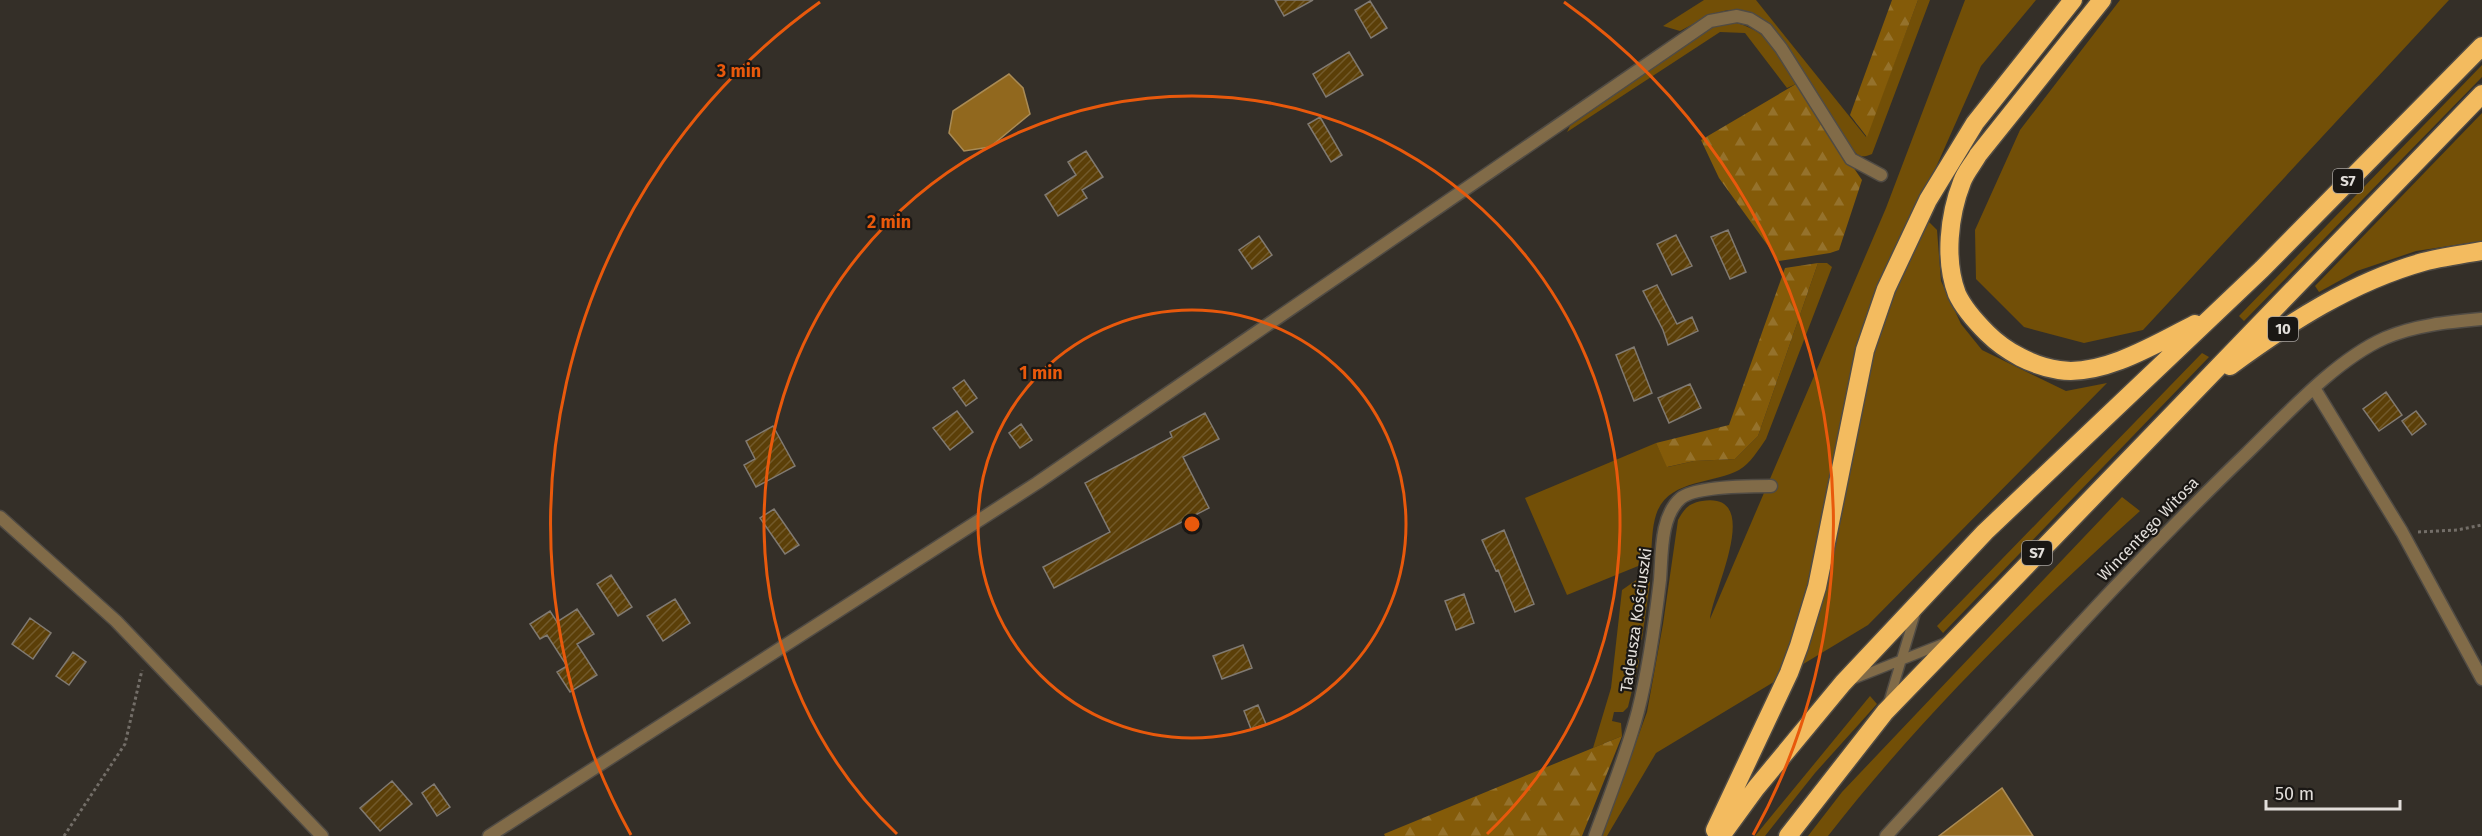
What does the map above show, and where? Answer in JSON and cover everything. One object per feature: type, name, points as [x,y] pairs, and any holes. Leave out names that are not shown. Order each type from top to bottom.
[{"type":"highway","points":[[1713,836],[1789,673],[1799,646],[1817,586],[1865,350],[1886,289],[1928,200],[1975,123],[2073,0]]},
{"type":"highway","points":[[2102,0],[1978,155],[1962,181],[1953,211],[1949,244],[1957,294],[1972,317],[1997,343],[2022,358],[2060,370],[2093,368],[2119,361],[2213,315]]},
{"type":"highway","name":"S7","points":[[1721,836],[1756,788],[1843,683],[1919,600],[1985,532],[2262,269],[2482,46]]},
{"type":"highway","name":"S7","points":[[1788,836],[1885,711],[2482,94]]},
{"type":"highway","name":"10","points":[[2189,396],[2294,322],[2354,288],[2425,261],[2482,251]]},
{"type":"street","points":[[489,836],[1037,483],[1710,21],[1737,16],[1750,19],[1766,29],[1781,48],[1851,159],[1881,175]]},
{"type":"street","name":"Wincentego Witosa","points":[[1886,836],[2116,584],[2190,507],[2314,388],[2360,352],[2385,338],[2436,324],[2482,318]]},
{"type":"street","points":[[2314,388],[2402,532],[2482,679]]},
{"type":"street","name":"Tadeusza Kościuszki","points":[[1595,836],[1639,710],[1654,624],[1665,527],[1673,508],[1683,497],[1693,493],[1745,485],[1771,486]]},
{"type":"street","points":[[0,517],[147,651],[322,836]]},
{"type":"lane","points":[[1885,711],[1903,660],[1919,600]]},
{"type":"lane","points":[[1843,683],[1955,638]]},
{"type":"path","points":[[2402,532],[2457,530],[2482,525]]},
{"type":"path","points":[[64,836],[125,744],[147,651]]},
{"type":"shaded area","points":[[1704,0],[1756,0],[1866,137],[1918,0],[1930,0],[1872,154],[1861,156],[1852,149],[1783,42],[1744,12],[1728,10],[1712,14],[1680,31],[1663,26]]},
{"type":"shaded area","points":[[1965,0],[2036,0],[1981,66],[1917,210],[1937,230],[1941,281],[1961,324],[1982,350],[2066,391],[2107,383],[1868,625],[1656,753],[1607,836],[1602,836],[1647,712],[1678,520],[1687,507],[1702,501],[1721,502],[1730,511],[1733,527],[1730,546],[1710,619],[1886,208]]},
{"type":"shaded area","points":[[2120,0],[2449,0],[2143,330],[2084,343],[2024,327],[1976,279],[1975,230],[2020,130]]},
{"type":"shaded area","points":[[1728,21],[1754,30],[1763,36],[1777,51],[1796,84],[1787,88],[1745,33],[1720,32],[1567,132],[1570,126],[1714,25]]},
{"type":"shaded area","points":[[2482,65],[2482,77],[2244,321],[2239,316]]},
{"type":"shaded area","points":[[1009,74],[1023,88],[1030,114],[990,147],[964,151],[949,133],[953,111]]},
{"type":"shaded area","points":[[2482,113],[2482,241],[2416,251],[2357,271],[2319,292],[2315,286]]},
{"type":"shaded area","points":[[1818,263],[1827,263],[1832,267],[1766,439],[1754,456],[1739,470],[1692,484],[1670,495],[1662,503],[1656,515],[1651,556],[1648,562],[1567,595],[1525,498],[1656,443],[1668,467],[1694,461],[1735,459],[1758,436]]},
{"type":"shaded area","points":[[2202,353],[2209,357],[1943,633],[1937,626]]},
{"type":"shaded area","points":[[2122,497],[2140,511],[1976,667],[1863,792],[1828,836],[1808,836],[1842,792]]},
{"type":"shaded area","points":[[1642,576],[1650,582],[1642,639],[1638,644],[1630,646],[1629,655],[1635,654],[1639,661],[1628,707],[1623,712],[1614,712],[1612,721],[1621,723],[1622,736],[1593,748],[1611,688],[1622,590]]},
{"type":"shaded area","points":[[1870,696],[1877,704],[1815,773],[1765,836],[1755,836]]},
{"type":"shaded area","points":[[2002,788],[2033,836],[1939,836]]},
{"type":"green space","points":[[1892,0],[1918,0],[1867,137],[1850,115]]},
{"type":"green space","points":[[1796,84],[1862,180],[1839,250],[1779,261],[1719,178],[1701,140]]},
{"type":"green space","points":[[1818,263],[1758,436],[1735,459],[1694,461],[1667,467],[1656,443],[1729,425],[1785,268]]},
{"type":"green space","points":[[1622,736],[1582,836],[1385,836],[1384,834]]},
{"type":"building","points":[[1275,0],[1313,0],[1284,16]]},
{"type":"building","points":[[1370,1],[1387,28],[1371,38],[1355,10]]},
{"type":"building","points":[[1349,52],[1363,75],[1326,97],[1313,74]]},
{"type":"building","points":[[1320,117],[1342,155],[1331,162],[1308,124]]},
{"type":"building","points":[[1086,151],[1103,177],[1082,190],[1087,198],[1058,216],[1045,195],[1076,175],[1068,162]]},
{"type":"building","points":[[1728,230],[1746,272],[1730,279],[1711,237]]},
{"type":"building","points":[[1676,235],[1692,266],[1672,275],[1657,244]]},
{"type":"building","points":[[1259,236],[1272,255],[1252,269],[1239,250]]},
{"type":"building","points":[[1657,285],[1677,324],[1692,317],[1698,331],[1668,345],[1643,291]]},
{"type":"building","points":[[1634,347],[1652,393],[1634,401],[1616,355]]},
{"type":"building","points":[[964,380],[977,398],[966,406],[953,388]]},
{"type":"building","points":[[1690,384],[1701,408],[1669,423],[1658,398]]},
{"type":"building","points":[[2386,392],[2402,415],[2379,431],[2363,409]]},
{"type":"building","points":[[957,411],[973,432],[950,450],[933,428]]},
{"type":"building","points":[[2416,411],[2426,424],[2412,435],[2402,421]]},
{"type":"building","points":[[1205,413],[1219,439],[1183,457],[1209,508],[1054,588],[1043,567],[1110,532],[1085,483],[1172,437],[1170,432]]},
{"type":"building","points":[[1021,424],[1032,440],[1020,448],[1009,433]]},
{"type":"building","points":[[773,426],[795,466],[756,487],[744,465],[755,459],[746,441]]},
{"type":"building","points":[[774,509],[799,545],[785,554],[760,518]]},
{"type":"building","points":[[1504,530],[1534,604],[1515,612],[1498,570],[1496,571],[1482,540]]},
{"type":"building","points":[[611,575],[632,607],[618,616],[597,584]]},
{"type":"building","points":[[1464,594],[1474,623],[1456,630],[1445,601]]},
{"type":"building","points":[[675,599],[690,623],[663,641],[647,616]]},
{"type":"building","points":[[577,609],[594,634],[577,644],[597,675],[570,692],[557,672],[567,666],[547,635],[540,639],[530,624],[550,611],[557,622]]},
{"type":"building","points":[[30,618],[51,633],[33,659],[12,644]]},
{"type":"building","points":[[1243,645],[1252,668],[1222,679],[1213,656]]},
{"type":"building","points":[[73,652],[86,662],[69,685],[56,676]]},
{"type":"building","points":[[1258,705],[1266,724],[1251,729],[1244,711]]},
{"type":"building","points":[[392,781],[412,804],[380,831],[360,808]]},
{"type":"building","points":[[434,784],[450,807],[437,816],[422,793]]}]
